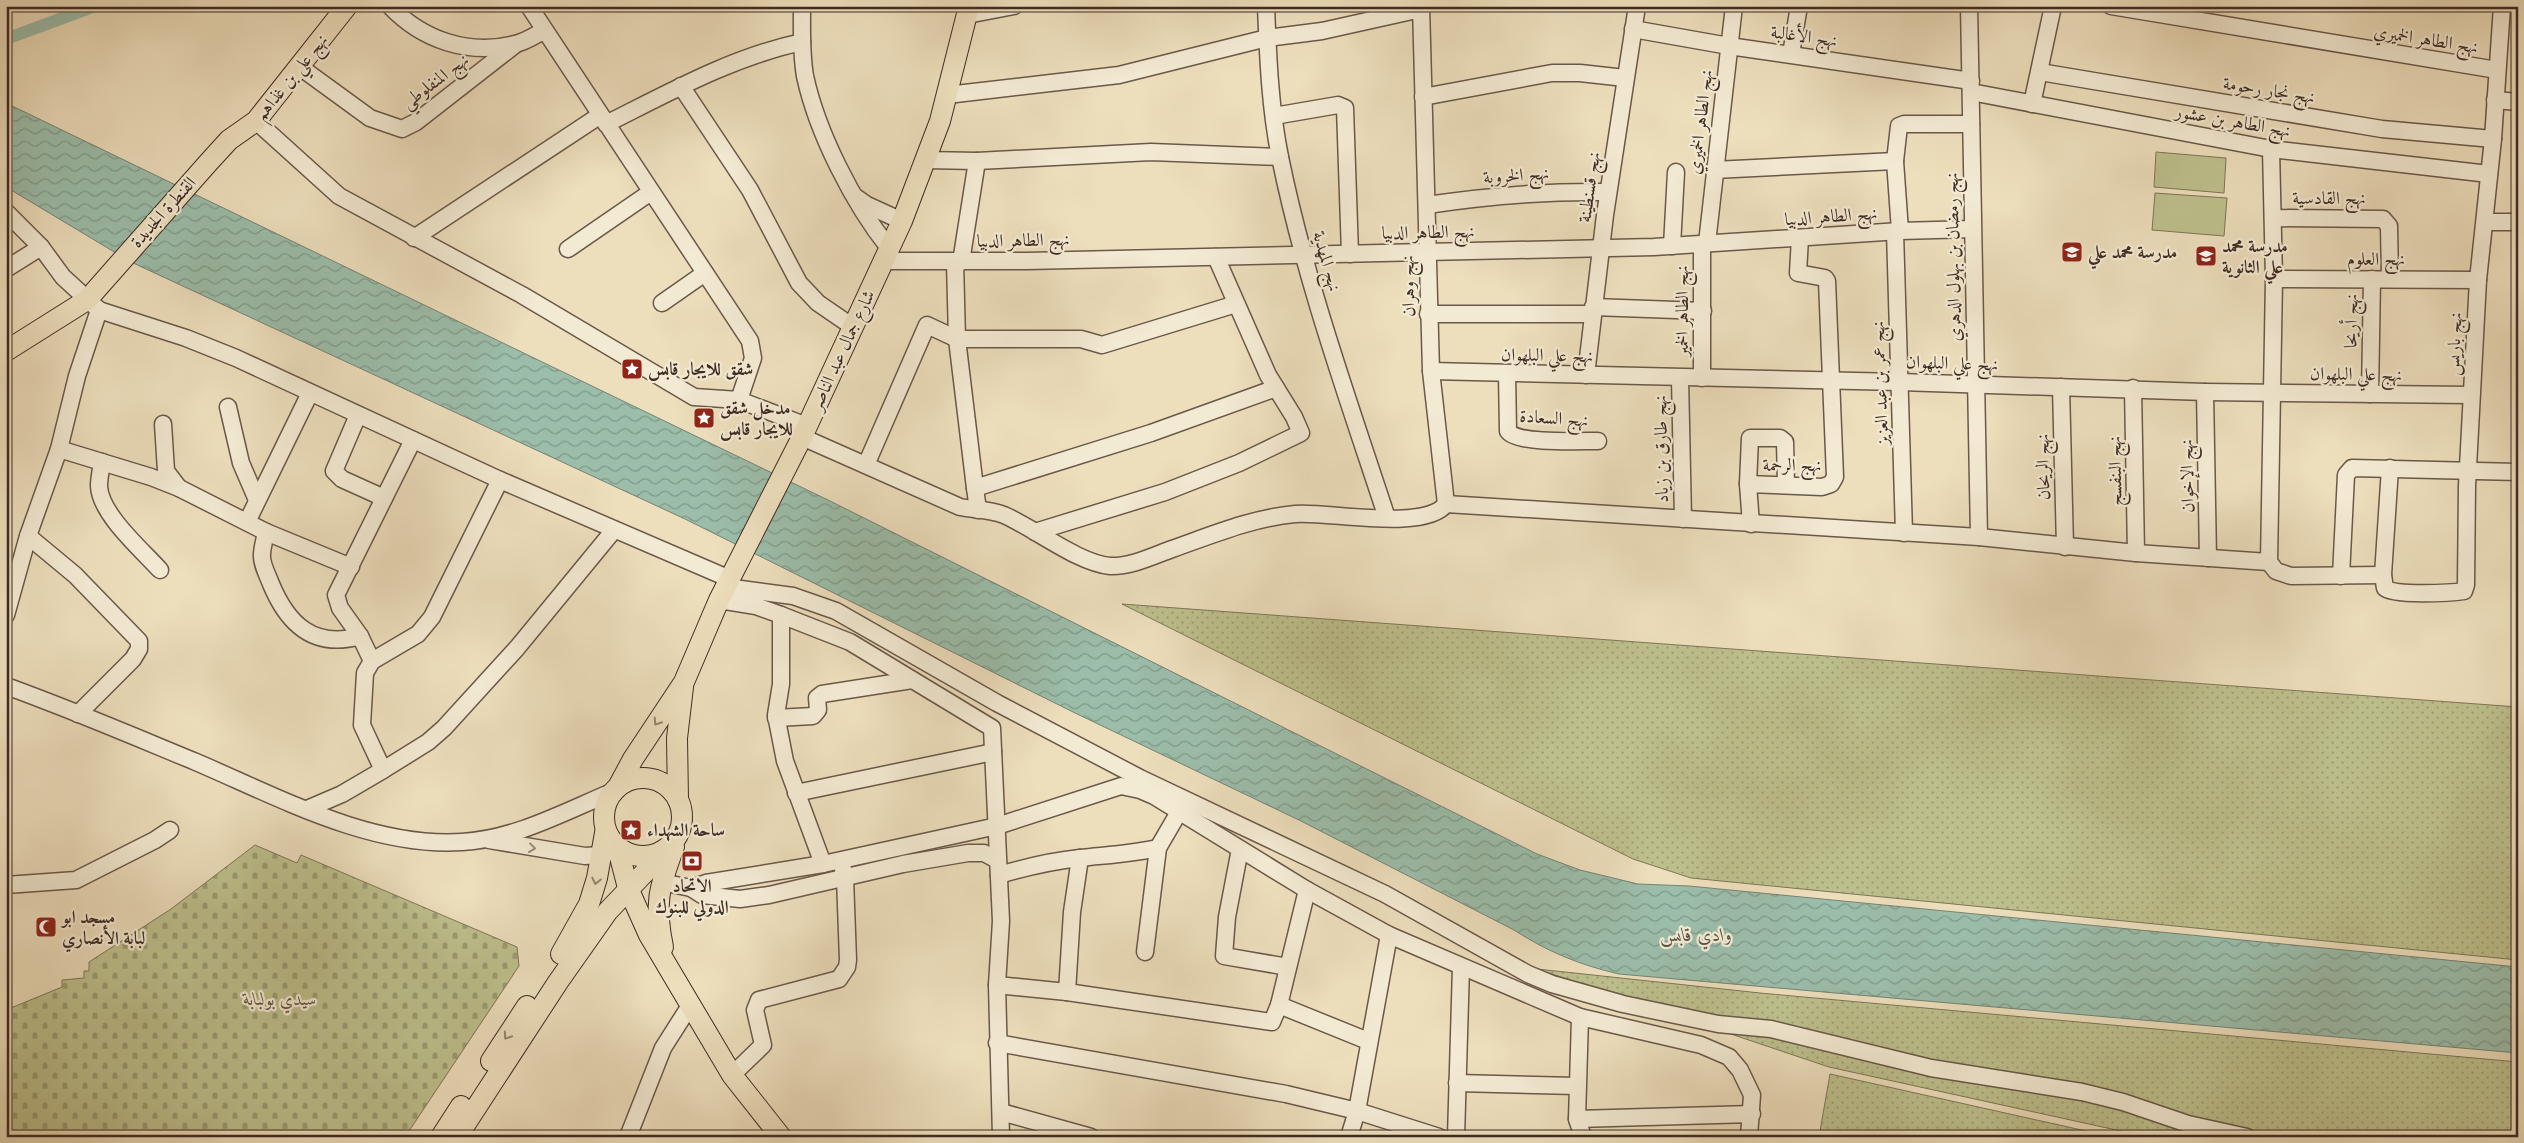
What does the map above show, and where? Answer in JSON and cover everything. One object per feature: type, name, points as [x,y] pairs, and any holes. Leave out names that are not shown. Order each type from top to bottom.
[{"type":"main road","name":"نهج علي بن غذاهم","points":[[208,163],[230,140],[256,121],[347,6]]},
{"type":"main road","name":"شارع جمال عبد الناصر","points":[[684,682],[728,583],[802,438],[902,221],[926,160],[947,95],[968,10]]},
{"type":"main road","name":"القنطرة الجديدة","points":[[6,351],[93,305],[119,262],[208,163]]},
{"type":"main road","points":[[684,682],[606,803],[603,816],[609,852],[649,935],[732,1075],[781,1137]]},
{"type":"main road","points":[[666,964],[657,911],[661,882],[682,818],[678,800],[677,738],[684,682]]},
{"type":"main road","points":[[616,789],[640,778],[652,779],[667,787],[678,800]]},
{"type":"main road","points":[[609,852],[645,857],[661,852],[674,841]]},
{"type":"main road","points":[[457,1137],[558,982],[608,911],[674,841]]},
{"type":"main road","points":[[441,1137],[579,926],[609,852]]},
{"type":"street","points":[[390,6],[404,21],[452,45],[470,48],[516,44],[544,31]]},
{"type":"street","points":[[529,6],[602,120],[750,341],[753,350],[752,366],[739,400]]},
{"type":"street","points":[[802,6],[802,42],[805,76],[820,122],[854,195],[887,254]]},
{"type":"street","points":[[968,10],[1014,6]]},
{"type":"street","name":"نهج المهدية","points":[[1266,6],[1274,116],[1280,157],[1304,255],[1387,518]]},
{"type":"street","name":"نهج قسنطينة","points":[[1586,375],[1600,248],[1637,6]]},
{"type":"street","name":"نهج الطاهر الخميري","points":[[1705,244],[1734,6]]},
{"type":"street","points":[[1791,54],[1799,6]]},
{"type":"street","name":"نهج رمضان بن بهلول الدهري","points":[[1969,6],[1979,537]]},
{"type":"street","points":[[2032,104],[2052,6]]},
{"type":"street","name":"نهج الطاهر الخميري","points":[[2112,6],[2497,70]]},
{"type":"street","name":"نهج باريس","points":[[2384,575],[2385,588],[2389,592],[2465,590],[2471,395],[2478,280],[2493,139],[2502,6]]},
{"type":"street","points":[[947,95],[1119,75],[1268,38],[1322,31],[1421,7]]},
{"type":"street","name":"نهج وهران","points":[[1421,7],[1428,314],[1431,372],[1446,504]]},
{"type":"street","name":"نهج الأغالبة","points":[[1633,30],[1791,54],[1971,86]]},
{"type":"street","points":[[414,238],[602,120],[767,50],[802,42]]},
{"type":"street","name":"نهج المنفلوطي","points":[[300,67],[370,118],[402,129],[416,122],[516,44]]},
{"type":"street","name":"نهج نجار رحومة","points":[[2040,72],[2382,129],[2493,139]]},
{"type":"street","points":[[1423,97],[1552,73],[1580,73],[1625,78]]},
{"type":"street","points":[[681,86],[750,190],[799,283],[818,304],[853,327]]},
{"type":"street","name":"نهج الطاهر بن عشور","points":[[1971,86],[2032,104],[2271,149],[2489,174]]},
{"type":"street","points":[[2495,100],[2518,102]]},
{"type":"street","points":[[1274,116],[1338,105],[1345,108],[1350,254]]},
{"type":"street","points":[[256,121],[339,196],[522,295],[694,397],[739,400],[802,438],[960,507],[997,512],[1092,561],[1113,566],[1148,558],[1243,524],[1279,517],[1306,514],[1339,518],[1387,518],[1430,515],[1441,510],[1446,504],[1979,537],[2065,547],[2269,562]]},
{"type":"street","name":"نهج عمر بن عبد العزيز","points":[[1904,533],[1895,161],[1897,129],[1901,124],[1971,124]]},
{"type":"street","points":[[2271,149],[2274,279],[2269,562],[2276,571],[2282,575],[2384,575],[2390,468]]},
{"type":"street","points":[[926,160],[977,161],[1151,152],[1280,157]]},
{"type":"street","points":[[977,161],[958,262],[957,339],[978,510]]},
{"type":"street","points":[[1714,170],[1895,161]]},
{"type":"street","points":[[1672,246],[1676,172]]},
{"type":"street","points":[[568,249],[651,192]]},
{"type":"street","name":"نهج الخروبة","points":[[1427,205],[1521,194],[1608,192]]},
{"type":"street","points":[[854,195],[866,205],[902,221]]},
{"type":"street","points":[[6,212],[41,247],[63,277],[93,305],[236,358],[500,480],[563,505],[728,583],[800,598],[836,611],[997,703],[1140,778],[1386,894],[1528,974],[1552,984],[1623,1004],[1718,1024],[1771,1029],[1930,1068],[2082,1092],[2123,1102],[2188,1124],[2247,1137]]},
{"type":"street","name":"نهج القادسية","points":[[2273,218],[2384,219],[2389,226],[2390,278]]},
{"type":"street","points":[[2485,222],[2518,222]]},
{"type":"street","name":"نهج الطاهر الدبيا","points":[[887,254],[958,262],[1350,254],[1672,246],[1972,229]]},
{"type":"street","points":[[1800,238],[1798,273],[1825,278],[1827,281],[1831,382]]},
{"type":"street","name":"نهج الطاهر الخمير","points":[[1702,378],[1705,244]]},
{"type":"street","points":[[6,270],[41,247]]},
{"type":"street","points":[[1035,532],[1165,492],[1238,463],[1300,434],[1301,430],[1268,375],[1216,257]]},
{"type":"street","points":[[662,303],[705,274]]},
{"type":"street","name":"نهج العلوم","points":[[2274,279],[2390,278],[2478,280]]},
{"type":"street","name":"نهج أريحا","points":[[2370,394],[2372,279]]},
{"type":"street","points":[[866,465],[927,325],[957,339],[1081,338],[1102,345],[1236,304]]},
{"type":"street","points":[[6,615],[28,536],[59,449],[93,305]]},
{"type":"street","points":[[1428,314],[1704,311]]},
{"type":"street","name":"نهج علي البلهوان","points":[[1431,372],[2062,386],[2205,392],[2471,395]]},
{"type":"street","name":"نهج السعادة","points":[[1507,374],[1508,431],[1510,435],[1529,439],[1598,441]]},
{"type":"street","name":"نهج طارق بن زياد","points":[[1680,378],[1683,519]]},
{"type":"street","name":"نهج الرحمة","points":[[1751,524],[1748,484],[1822,487],[1828,486],[1834,481],[1831,382]]},
{"type":"street","name":"نهج الريحان","points":[[2062,386],[2065,547]]},
{"type":"street","points":[[975,488],[1151,433],[1276,388]]},
{"type":"street","name":"نهج البنفسج","points":[[2133,388],[2136,553]]},
{"type":"street","name":"نهج الإخوان","points":[[2205,392],[2208,558]]},
{"type":"street","points":[[247,522],[310,393]]},
{"type":"street","points":[[228,407],[241,463],[257,500]]},
{"type":"street","points":[[358,415],[334,471],[342,479],[384,498]]},
{"type":"street","points":[[163,424],[166,471],[179,488]]},
{"type":"street","points":[[1748,484],[1749,440],[1752,437],[1782,438],[1785,442],[1786,485]]},
{"type":"street","points":[[372,661],[360,636],[336,600],[340,585],[351,567],[413,440]]},
{"type":"street","points":[[59,449],[179,488],[266,532],[351,567]]},
{"type":"street","points":[[102,462],[99,487],[104,501],[120,527],[160,570]]},
{"type":"street","points":[[2341,576],[2346,475],[2354,467],[2518,472]]},
{"type":"street","points":[[383,770],[362,724],[365,673],[372,661],[418,634],[432,618],[500,480]]},
{"type":"street","points":[[306,809],[342,794],[383,770],[428,742],[444,728],[517,648],[614,530]]},
{"type":"street","points":[[266,532],[262,556],[276,596],[293,623],[310,633],[330,640],[347,640],[360,636]]},
{"type":"street","points":[[28,536],[75,576],[136,637],[140,645],[133,659],[78,714]]},
{"type":"street","points":[[728,583],[756,606],[835,634],[990,725],[992,728],[1001,920],[997,985],[997,1043],[1001,1137]]},
{"type":"street","points":[[781,615],[781,684],[776,718],[796,793],[823,864]]},
{"type":"street","points":[[776,718],[813,716],[817,712],[818,698],[822,694],[912,680]]},
{"type":"street","points":[[6,686],[306,809],[379,834],[404,839],[462,842],[484,839],[539,824],[616,789]]},
{"type":"street","points":[[796,793],[994,752]]},
{"type":"street","points":[[691,888],[706,883],[823,864],[997,826],[1121,786],[1140,790],[1154,796],[1307,890],[1389,935],[1580,1017],[1700,1045],[1729,1056],[1740,1070],[1752,1095],[1749,1137]]},
{"type":"street","points":[[1145,952],[1158,848],[1179,812]]},
{"type":"street","points":[[6,885],[76,880],[155,840],[170,830]]},
{"type":"street","points":[[484,839],[514,846],[585,856],[609,852]]},
{"type":"street","points":[[998,868],[1080,858],[1130,855],[1158,848]]},
{"type":"street","points":[[1240,849],[1227,917],[1224,956],[1288,967]]},
{"type":"street","points":[[661,882],[691,888],[702,895],[740,899],[769,895],[904,864],[968,853],[984,852],[998,868]]},
{"type":"street","points":[[1067,992],[1072,912],[1080,858]]},
{"type":"street","points":[[732,1075],[763,1045],[755,1010],[758,1000],[839,979],[844,973],[848,960],[845,878],[839,859]]},
{"type":"street","points":[[997,985],[1067,992],[1272,1022],[1279,1005],[1307,890]]},
{"type":"street","points":[[1350,1137],[1357,1111],[1368,1041],[1389,935]]},
{"type":"street","points":[[1456,1137],[1461,967]]},
{"type":"street","points":[[628,1137],[664,1048],[691,1004]]},
{"type":"street","points":[[1279,1005],[1368,1041]]},
{"type":"street","points":[[1580,1017],[1576,1086],[1577,1119],[1583,1137]]},
{"type":"street","points":[[997,1043],[1277,1092],[1357,1111],[1439,1137]]},
{"type":"street","points":[[1457,1083],[1576,1086]]},
{"type":"street","points":[[1001,1112],[1091,1137]]},
{"type":"street","points":[[1577,1119],[1752,1114]]},
{"type":"green space","points":[[2156,152],[2226,158],[2224,193],[2154,187]]},
{"type":"green space","points":[[2155,193],[2227,198],[2224,236],[2152,230]]},
{"type":"green space","points":[[1122,604],[2518,707],[2518,960],[1691,878],[1633,859]]},
{"type":"green space","name":"سيدي بولبابة","points":[[255,845],[297,863],[301,855],[517,947],[519,966],[405,1137],[6,1137],[6,1010],[62,987],[62,980],[84,978],[84,971],[89,971],[89,962],[171,909]]},
{"type":"green space","points":[[1537,969],[1760,993],[2518,1062],[2518,1137],[2148,1137],[1829,1067]]},
{"type":"green space","points":[[1830,1074],[2113,1137],[1819,1137]]},
{"type":"water","name":"وادي قابس","points":[[6,103],[828,500],[1537,854],[1580,870],[1638,884],[1689,886],[2518,967],[2518,1053],[1619,974],[1578,962],[1539,945],[1514,930],[1301,821],[1073,712],[685,519],[131,262],[6,187]]},
{"type":"waterway","points":[[6,39],[95,6]]},
{"type":"place","name":"مدرسة محمد علي","points":[[2072,252]]},
{"type":"place","name":"مدرسة محمد علي الثانوية","points":[[2206,256]]},
{"type":"place","name":"شقق للايجار قابس","points":[[632,369]]},
{"type":"place","name":"مدخل شقق للايجار قابس","points":[[704,418]]},
{"type":"place","name":"ساحة الشهداء","points":[[631,830]]},
{"type":"place","name":"الاتحاد الدولي للبنوك","points":[[692,861]]},
{"type":"place","name":"مسجد ابو لبابة الأنصاري","points":[[46,927]]}]
